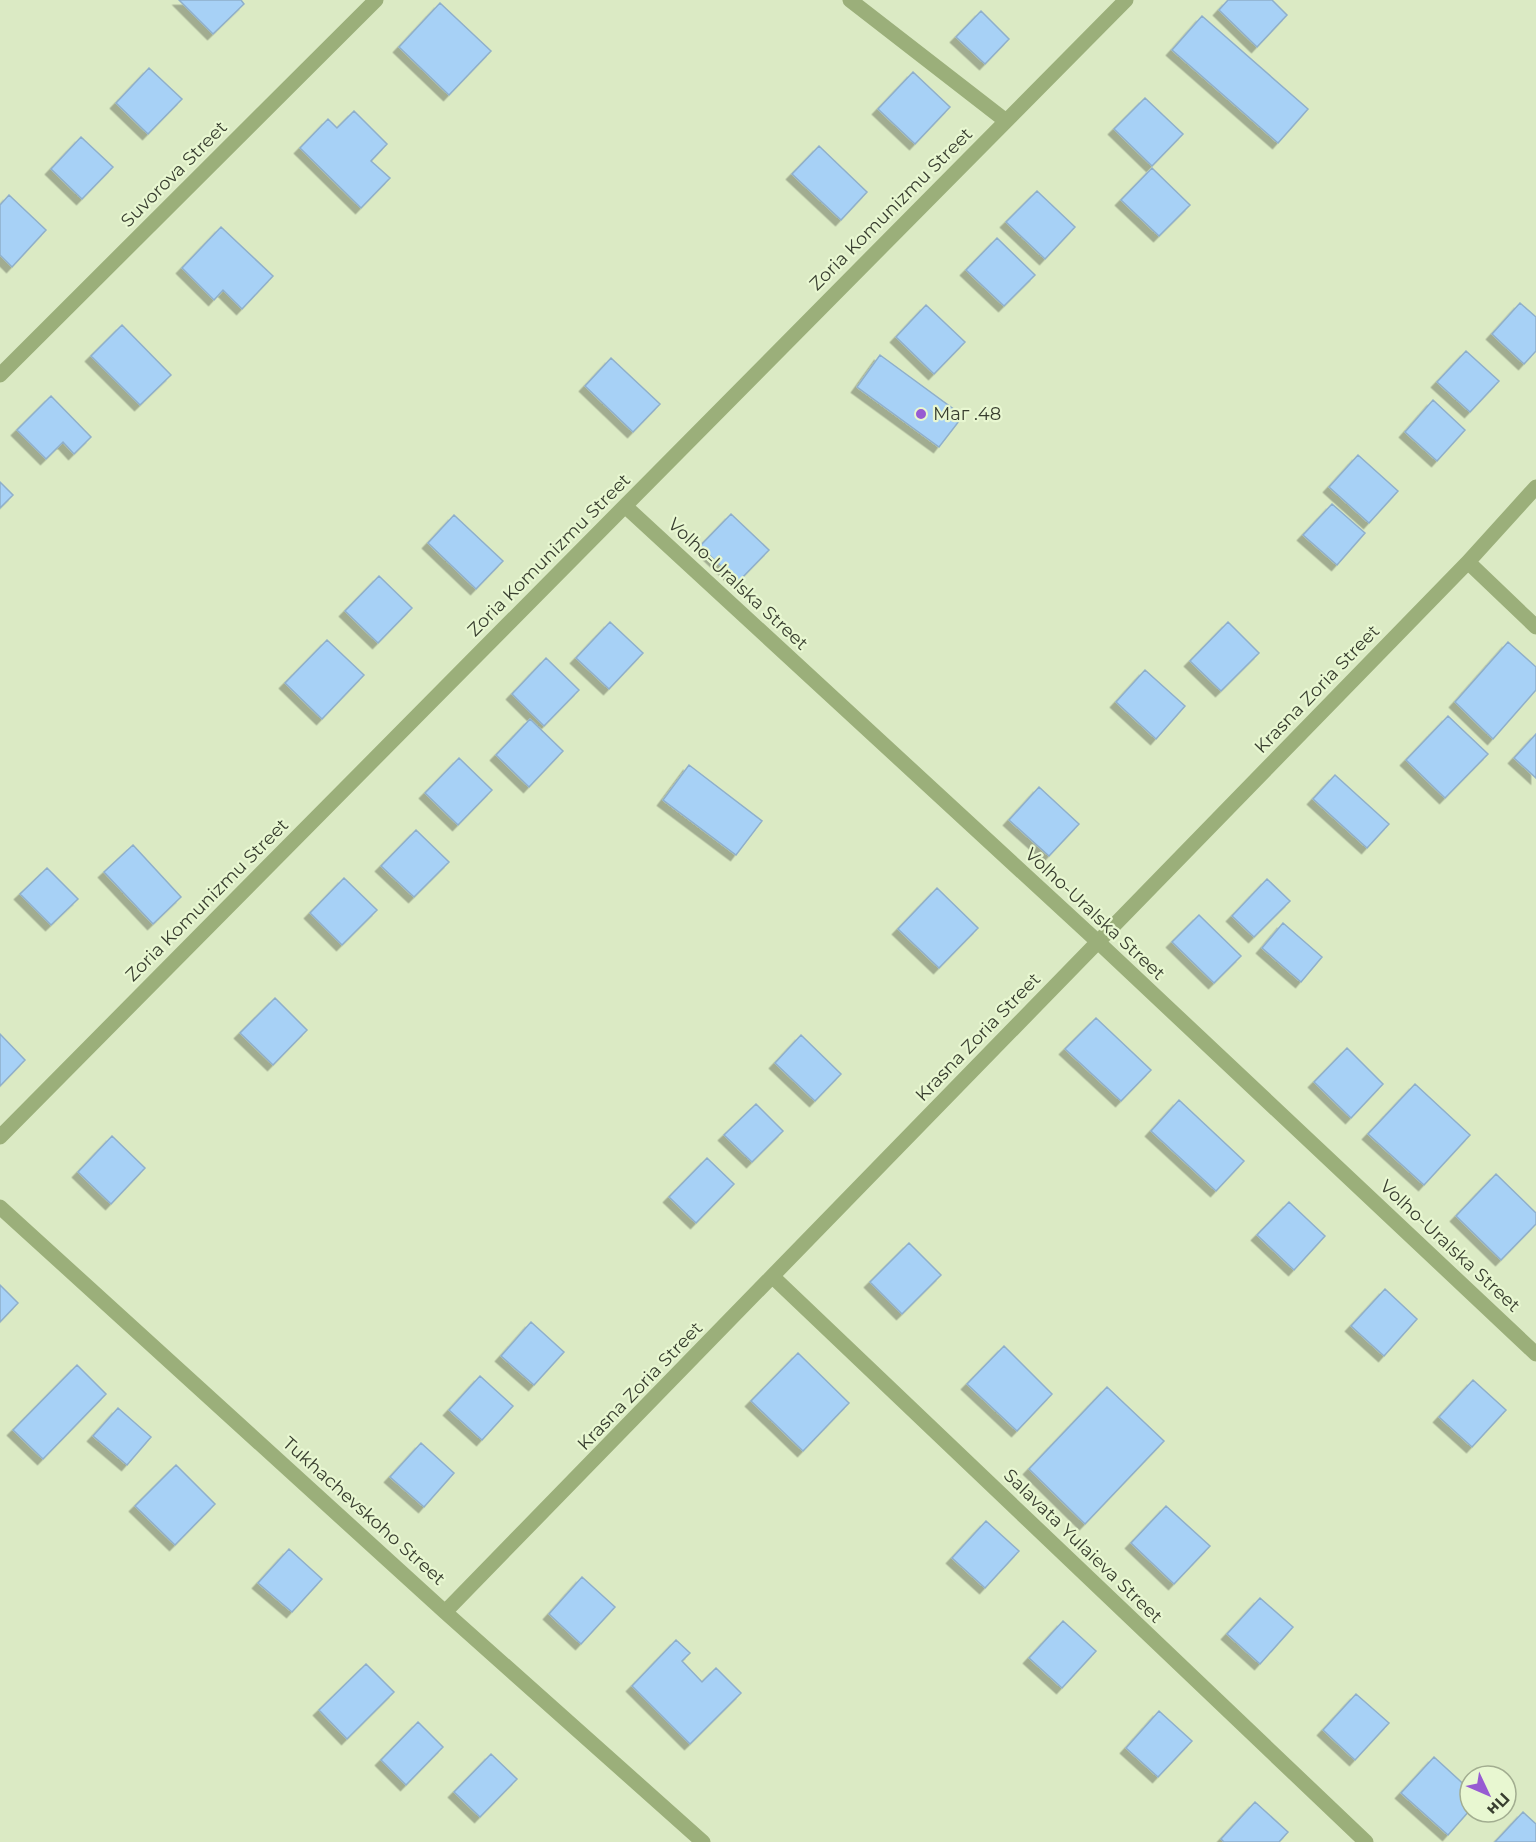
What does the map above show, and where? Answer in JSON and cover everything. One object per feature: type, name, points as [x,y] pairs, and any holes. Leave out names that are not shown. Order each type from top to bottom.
[{"type":"street","name":"Suvorova Street","points":[[0,375],[376,0]]},
{"type":"street","points":[[850,0],[1006,121]]},
{"type":"street","name":"Zoria Komunizmu Street","points":[[0,1137],[1126,0]]},
{"type":"street","name":"Krasna Zoria Street","points":[[446,1612],[1468,562],[1536,487]]},
{"type":"street","name":"Volho-Uralska Street","points":[[625,506],[1097,941],[1536,1354]]},
{"type":"street","points":[[1468,562],[1536,627]]},
{"type":"street","name":"Tukhachevskoho Street","points":[[0,1207],[703,1842]]},
{"type":"street","name":"Salavata Yulaieva Street","points":[[773,1277],[1366,1842]]},
{"type":"building","points":[[179,0],[241,0],[244,4],[213,34]]},
{"type":"building","points":[[1228,0],[1272,0],[1287,15],[1257,47],[1219,10]]},
{"type":"building","points":[[440,3],[491,51],[449,95],[399,47]]},
{"type":"building","points":[[981,11],[1009,39],[985,64],[956,37]]},
{"type":"building","points":[[1202,16],[1308,109],[1278,143],[1172,50]]},
{"type":"building","points":[[149,68],[182,99],[148,134],[116,103]]},
{"type":"building","points":[[913,72],[950,107],[915,144],[878,109]]},
{"type":"building","points":[[1145,98],[1183,134],[1152,166],[1114,129]]},
{"type":"building","points":[[354,111],[387,144],[371,161],[390,178],[361,208],[300,148],[328,119],[337,128]]},
{"type":"building","points":[[81,137],[113,167],[82,199],[51,169]]},
{"type":"building","points":[[819,146],[867,192],[841,220],[792,174]]},
{"type":"building","points":[[1152,168],[1190,205],[1159,236],[1121,200]]},
{"type":"building","points":[[1037,191],[1075,227],[1045,259],[1006,222]]},
{"type":"building","points":[[9,195],[46,230],[12,267],[0,255],[0,205]]},
{"type":"building","points":[[221,227],[273,276],[242,309],[223,290],[214,300],[182,268]]},
{"type":"building","points":[[997,238],[1035,275],[1004,306],[966,270]]},
{"type":"building","points":[[1520,303],[1536,317],[1536,351],[1524,364],[1492,334]]},
{"type":"building","points":[[926,305],[965,342],[934,374],[896,337]]},
{"type":"building","points":[[122,325],[171,375],[140,405],[91,356]]},
{"type":"building","points":[[1466,351],[1499,381],[1470,412],[1437,382]]},
{"type":"building","points":[[880,355],[963,416],[939,447],[857,387]]},
{"type":"building","points":[[611,358],[660,404],[633,432],[585,386]]},
{"type":"building","points":[[51,396],[91,437],[74,454],[63,442],[46,459],[17,430]]},
{"type":"building","points":[[1433,400],[1465,430],[1437,461],[1405,432]]},
{"type":"building","points":[[1358,455],[1398,491],[1369,523],[1329,487]]},
{"type":"building","points":[[0,482],[13,495],[0,508]]},
{"type":"building","points":[[1332,504],[1365,533],[1337,565],[1303,535]]},
{"type":"building","points":[[731,514],[769,550],[738,582],[700,546]]},
{"type":"building","points":[[454,515],[503,561],[476,589],[428,543]]},
{"type":"building","points":[[379,576],[412,608],[378,643],[345,611]]},
{"type":"building","points":[[610,622],[643,653],[609,689],[576,658]]},
{"type":"building","points":[[1228,622],[1259,653],[1221,691],[1190,661]]},
{"type":"building","points":[[327,640],[364,675],[322,719],[285,683]]},
{"type":"building","points":[[1508,642],[1536,667],[1536,690],[1493,739],[1455,702]]},
{"type":"building","points":[[546,658],[579,690],[544,726],[512,694]]},
{"type":"building","points":[[1145,670],[1185,706],[1156,739],[1116,702]]},
{"type":"building","points":[[1448,716],[1488,754],[1445,798],[1406,760]]},
{"type":"building","points":[[530,719],[563,751],[529,787],[496,755]]},
{"type":"building","points":[[1536,734],[1536,778],[1514,758]]},
{"type":"building","points":[[459,758],[492,790],[458,825],[425,793]]},
{"type":"building","points":[[689,765],[762,821],[736,855],[663,800]]},
{"type":"building","points":[[1335,775],[1389,824],[1367,848],[1313,799]]},
{"type":"building","points":[[1039,787],[1079,824],[1049,856],[1009,820]]},
{"type":"building","points":[[416,830],[449,862],[414,897],[381,866]]},
{"type":"building","points":[[133,845],[181,897],[153,924],[104,872]]},
{"type":"building","points":[[47,868],[78,899],[51,925],[20,894]]},
{"type":"building","points":[[344,878],[377,910],[342,945],[310,913]]},
{"type":"building","points":[[1267,879],[1290,901],[1254,937],[1232,916]]},
{"type":"building","points":[[937,888],[978,928],[939,968],[898,929]]},
{"type":"building","points":[[1199,915],[1241,956],[1214,983],[1172,942]]},
{"type":"building","points":[[1283,923],[1322,957],[1301,982],[1262,948]]},
{"type":"building","points":[[275,998],[307,1030],[273,1065],[240,1033]]},
{"type":"building","points":[[1096,1018],[1151,1070],[1121,1101],[1065,1049]]},
{"type":"building","points":[[0,1034],[25,1060],[0,1086]]},
{"type":"building","points":[[801,1035],[841,1074],[815,1101],[775,1063]]},
{"type":"building","points":[[1347,1048],[1383,1084],[1351,1118],[1314,1082]]},
{"type":"building","points":[[1415,1084],[1470,1135],[1424,1185],[1368,1134]]},
{"type":"building","points":[[1179,1100],[1244,1161],[1216,1191],[1151,1131]]},
{"type":"building","points":[[756,1104],[783,1131],[752,1162],[724,1135]]},
{"type":"building","points":[[112,1136],[145,1168],[111,1204],[78,1172]]},
{"type":"building","points":[[707,1158],[734,1184],[696,1223],[669,1197]]},
{"type":"building","points":[[1496,1174],[1536,1213],[1536,1224],[1501,1260],[1456,1216]]},
{"type":"building","points":[[1289,1202],[1325,1236],[1294,1270],[1257,1235]]},
{"type":"building","points":[[909,1243],[941,1275],[902,1314],[870,1282]]},
{"type":"building","points":[[0,1285],[18,1303],[0,1322]]},
{"type":"building","points":[[1385,1289],[1417,1319],[1384,1356],[1351,1326]]},
{"type":"building","points":[[531,1322],[564,1352],[534,1385],[501,1356]]},
{"type":"building","points":[[1004,1346],[1052,1394],[1017,1431],[967,1384]]},
{"type":"building","points":[[798,1353],[849,1403],[803,1451],[751,1401]]},
{"type":"building","points":[[77,1365],[106,1394],[43,1459],[13,1430]]},
{"type":"building","points":[[480,1376],[513,1406],[482,1440],[449,1410]]},
{"type":"building","points":[[1473,1380],[1506,1410],[1472,1447],[1439,1417]]},
{"type":"building","points":[[1107,1387],[1164,1441],[1085,1524],[1029,1469]]},
{"type":"building","points":[[118,1408],[151,1437],[127,1465],[93,1436]]},
{"type":"building","points":[[421,1443],[454,1473],[424,1507],[390,1477]]},
{"type":"building","points":[[176,1465],[215,1504],[175,1545],[135,1506]]},
{"type":"building","points":[[1166,1506],[1210,1546],[1174,1584],[1131,1543]]},
{"type":"building","points":[[986,1521],[1019,1551],[985,1588],[952,1558]]},
{"type":"building","points":[[289,1549],[322,1579],[292,1612],[258,1583]]},
{"type":"building","points":[[582,1577],[615,1607],[581,1644],[549,1614]]},
{"type":"building","points":[[1260,1598],[1293,1627],[1260,1664],[1227,1634]]},
{"type":"building","points":[[1063,1621],[1096,1651],[1062,1688],[1029,1658]]},
{"type":"building","points":[[676,1640],[690,1653],[682,1661],[702,1682],[716,1668],[741,1693],[690,1744],[632,1686]]},
{"type":"building","points":[[366,1664],[394,1692],[347,1739],[319,1710]]},
{"type":"building","points":[[1356,1694],[1389,1723],[1355,1760],[1323,1730]]},
{"type":"building","points":[[1159,1711],[1192,1741],[1158,1777],[1126,1748]]},
{"type":"building","points":[[418,1722],[443,1747],[406,1785],[381,1760]]},
{"type":"building","points":[[491,1754],[517,1779],[480,1817],[454,1792]]},
{"type":"building","points":[[1434,1757],[1458,1779],[1458,1824],[1448,1835],[1401,1793]]},
{"type":"building","points":[[1255,1802],[1288,1832],[1279,1842],[1224,1842],[1221,1839]]},
{"type":"building","points":[[1523,1812],[1536,1824],[1536,1842],[1495,1842],[1512,1824],[1518,1824],[1518,1817]]},
{"type":"place","name":"Маг .48","points":[[921,414]]}]
